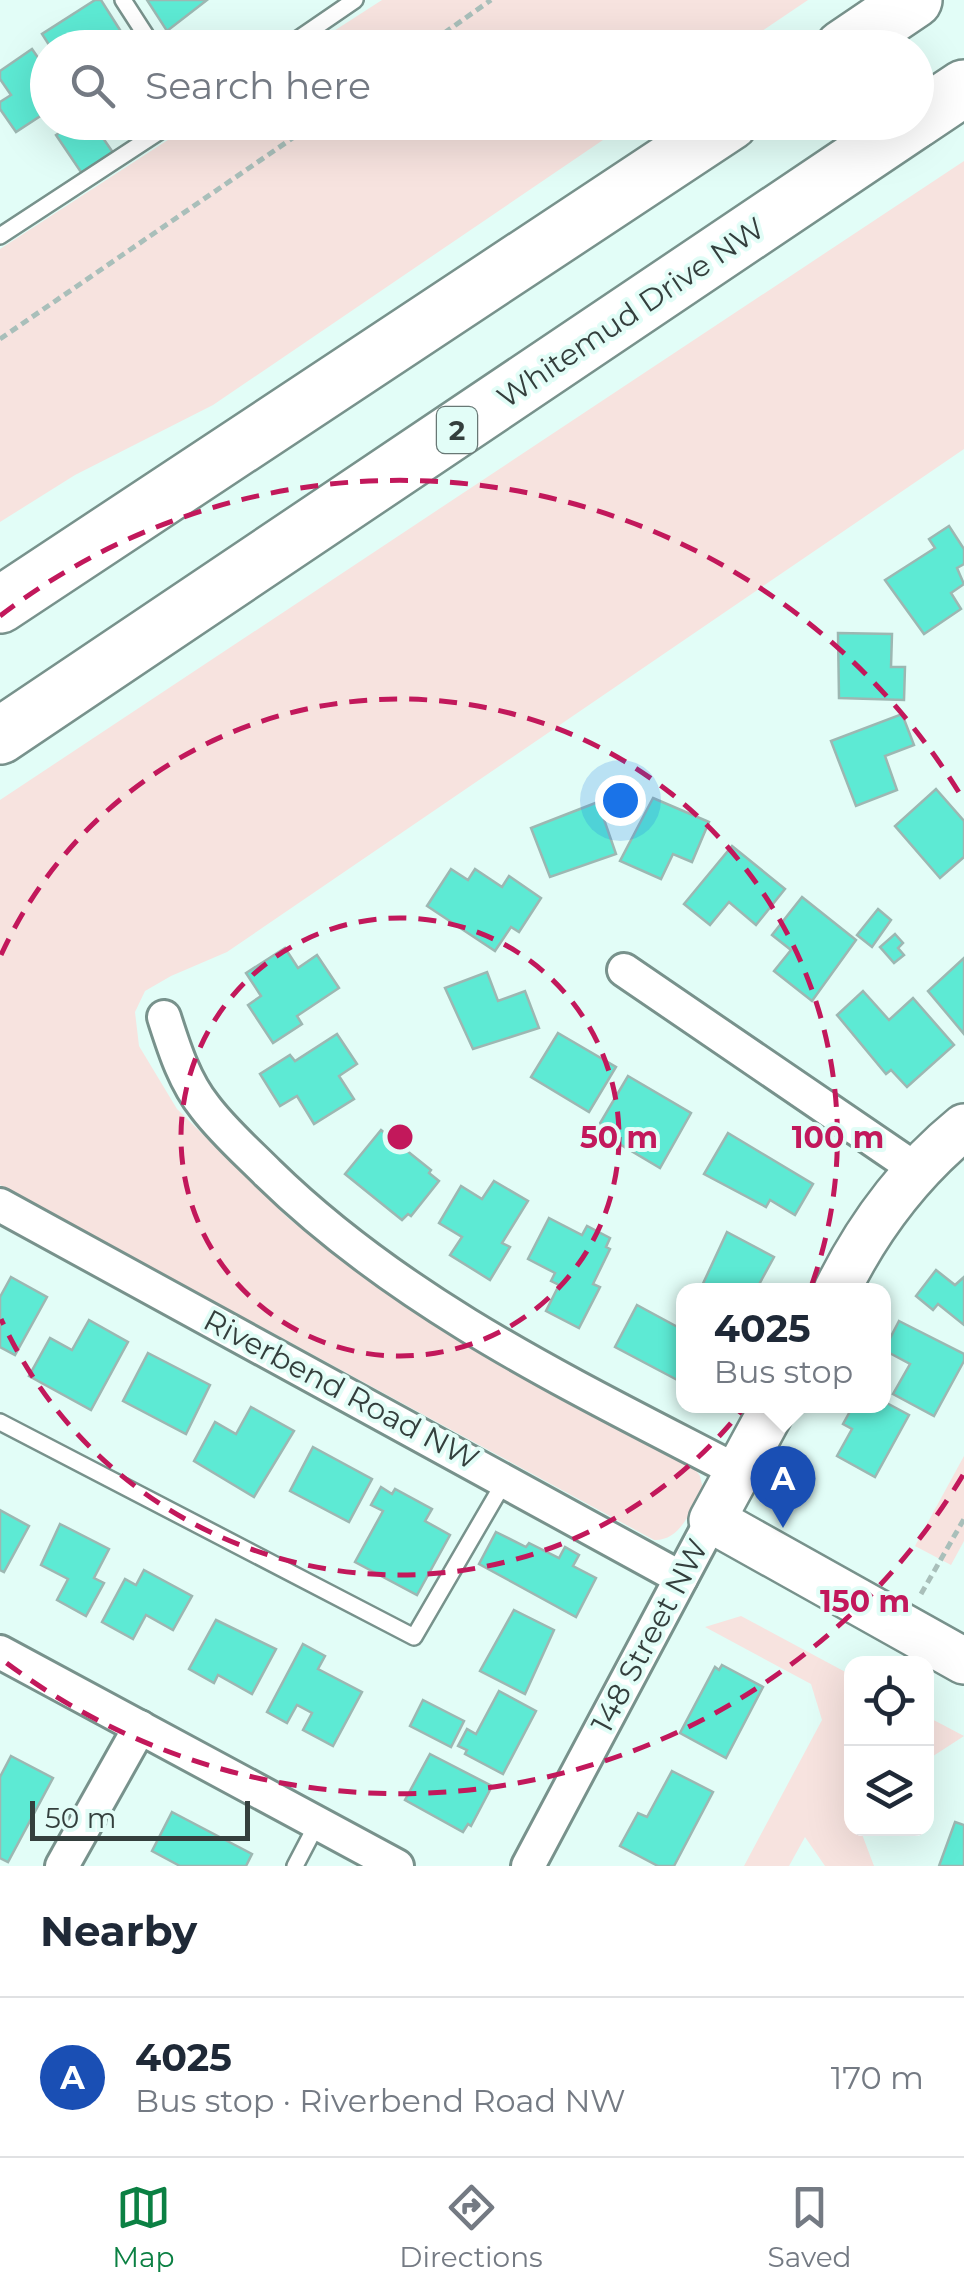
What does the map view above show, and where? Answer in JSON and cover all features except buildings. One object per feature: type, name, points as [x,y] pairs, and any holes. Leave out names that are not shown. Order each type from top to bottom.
[{"type":"highway","points":[[831,30],[871,0]]},
{"type":"highway","points":[[870,30],[914,0]]},
{"type":"highway","name":"Whitemud Drive NW","points":[[934,108],[964,88]]},
{"type":"highway","points":[[498,276],[682,140]]},
{"type":"highway","points":[[0,605],[703,140]]},
{"type":"highway","name":"Whitemud Drive NW","points":[[0,736],[887,140]]},
{"type":"street","points":[[624,970],[917,1170]]},
{"type":"street","points":[[164,1017],[180,1064],[203,1106],[276,1181],[332,1231],[433,1306],[487,1339],[737,1472]]},
{"type":"street","points":[[841,1283],[870,1231],[917,1170],[964,1127]]},
{"type":"street","name":"Riverbend Road NW","points":[[0,1205],[682,1578]]},
{"type":"street","name":"148 Street NW","points":[[528,1866],[770,1413]]},
{"type":"street","points":[[712,1520],[964,1660]]},
{"type":"street","points":[[0,1652],[397,1866]]},
{"type":"street","points":[[62,1866],[140,1727]]},
{"type":"lane","points":[[122,0],[142,30]]},
{"type":"lane","points":[[311,30],[355,0]]},
{"type":"lane","points":[[0,236],[147,140]]},
{"type":"lane","points":[[0,1422],[414,1637],[506,1479]]},
{"type":"lane","points":[[295,1866],[318,1822]]},
{"type":"path","points":[[449,30],[492,0]]},
{"type":"path","points":[[0,338],[290,140]]},
{"type":"path","points":[[903,1626],[964,1518]]},
{"type":"shaded area","points":[[382,0],[808,0],[763,30],[335,30]]},
{"type":"shaded area","points":[[168,140],[603,140],[213,405],[75,475],[0,522],[0,249]]},
{"type":"shaded area","points":[[964,161],[964,449],[227,952],[145,991],[135,1012],[139,1046],[177,1109],[288,1218],[384,1292],[457,1340],[692,1465],[703,1489],[678,1530],[654,1540],[0,1185],[0,800]]},
{"type":"shaded area","points":[[964,1456],[964,1541],[951,1565],[915,1546]]},
{"type":"shaded area","points":[[741,1616],[844,1671],[844,1836],[863,1836],[874,1866],[825,1866],[805,1837],[789,1866],[744,1866],[822,1720],[811,1684],[705,1627]]},
{"type":"shaded area","points":[[934,1720],[964,1736],[934,1755]]},
{"type":"place","name":"4025","points":[[783,1528]]}]
